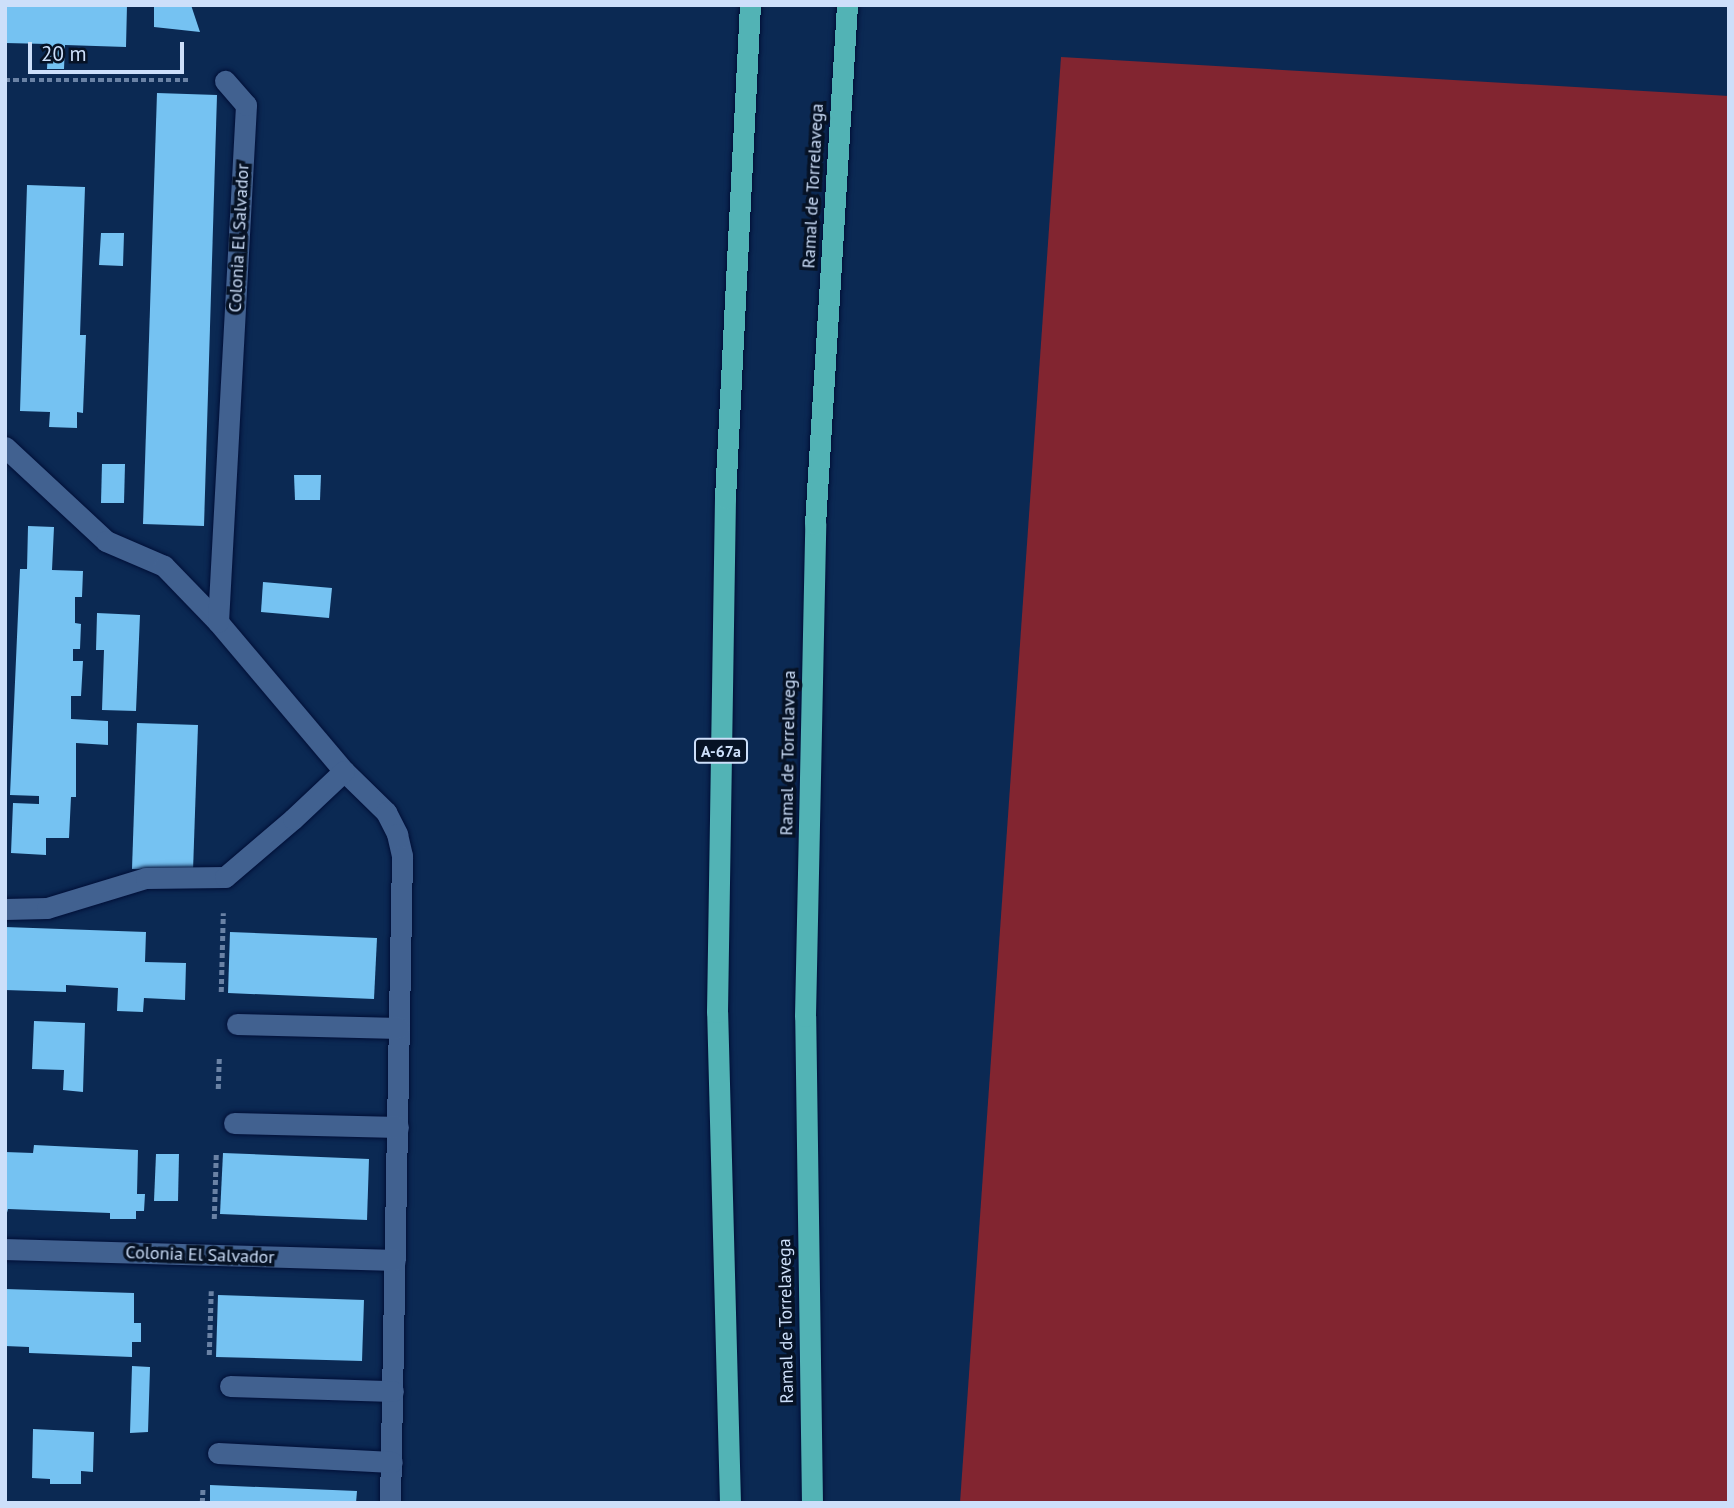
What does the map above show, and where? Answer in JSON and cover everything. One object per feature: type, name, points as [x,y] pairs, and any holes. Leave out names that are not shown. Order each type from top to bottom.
[{"type":"highway","name":"A-67a","points":[[729,1501],[716,1012],[725,498],[750,5]]},
{"type":"highway","name":"Ramal de Torrelavega","points":[[812,1503],[805,1016],[815,524],[847,5]]},
{"type":"highway","points":[[805,1016],[826,1503]]},
{"type":"street","name":"Colonia El Salvador","points":[[218,622],[246,105],[225,81]]},
{"type":"street","points":[[5,447],[106,541],[164,566],[218,622],[344,771],[386,811],[397,834],[402,856],[390,1503]]},
{"type":"street","points":[[5,909],[47,908],[146,878],[225,877],[293,820],[344,771]]},
{"type":"street","points":[[237,1024],[399,1028]]},
{"type":"street","points":[[234,1123],[398,1127]]},
{"type":"street","name":"Colonia El Salvador","points":[[5,1249],[395,1260]]},
{"type":"street","points":[[230,1386],[393,1391]]},
{"type":"street","points":[[218,1453],[392,1462]]},
{"type":"path","points":[[5,80],[225,81]]},
{"type":"path","points":[[221,999],[225,877]]},
{"type":"path","points":[[218,1094],[219,1053]]},
{"type":"path","points":[[208,1366],[216,1148]]},
{"type":"path","points":[[202,1503],[204,1475]]},
{"type":"shaded area","points":[[1061,57],[1729,96],[1729,1503],[960,1503]]},
{"type":"building","points":[[5,5],[127,5],[126,47],[65,45],[64,69],[47,69],[48,44],[5,43]]},
{"type":"building","points":[[154,5],[191,5],[200,32],[154,27]]},
{"type":"building","points":[[157,93],[217,95],[204,526],[143,524]]},
{"type":"building","points":[[27,185],[85,187],[80,335],[86,335],[83,413],[77,412],[77,428],[49,427],[50,412],[20,411]]},
{"type":"building","points":[[101,233],[124,233],[123,266],[99,265]]},
{"type":"building","points":[[102,464],[125,464],[124,503],[101,503]]},
{"type":"building","points":[[294,475],[321,475],[320,500],[295,500]]},
{"type":"building","points":[[28,526],[54,527],[52,570],[83,571],[82,597],[75,597],[75,623],[81,624],[80,649],[73,649],[73,661],[83,661],[81,696],[71,696],[71,719],[108,721],[108,745],[76,743],[76,797],[71,797],[69,838],[46,838],[46,855],[11,853],[13,803],[39,804],[39,796],[10,795],[20,569],[27,569]]},
{"type":"building","points":[[263,582],[332,588],[329,618],[261,612]]},
{"type":"building","points":[[97,613],[140,615],[136,711],[102,710],[104,650],[96,650]]},
{"type":"building","points":[[137,723],[198,725],[193,871],[132,869]]},
{"type":"building","points":[[5,927],[146,932],[145,962],[186,963],[185,1000],[144,998],[143,1012],[117,1011],[118,988],[66,985],[66,992],[5,990]]},
{"type":"building","points":[[230,932],[377,938],[374,999],[228,993]]},
{"type":"building","points":[[34,1021],[85,1023],[83,1092],[63,1090],[64,1070],[32,1069]]},
{"type":"building","points":[[34,1145],[138,1150],[137,1194],[145,1194],[144,1211],[136,1211],[136,1219],[110,1219],[110,1213],[8,1209],[5,1220],[5,1152],[33,1153]]},
{"type":"building","points":[[223,1153],[369,1159],[367,1220],[220,1214]]},
{"type":"building","points":[[156,1154],[179,1154],[178,1201],[154,1201]]},
{"type":"building","points":[[5,1289],[134,1293],[134,1323],[141,1323],[141,1342],[132,1342],[132,1357],[29,1353],[29,1347],[5,1346]]},
{"type":"building","points":[[218,1295],[364,1300],[362,1361],[216,1357]]},
{"type":"building","points":[[132,1366],[150,1367],[148,1432],[130,1433]]},
{"type":"building","points":[[33,1429],[94,1432],[93,1472],[81,1471],[81,1484],[50,1484],[50,1479],[32,1478]]},
{"type":"building","points":[[210,1485],[357,1491],[356,1503],[210,1503]]}]
